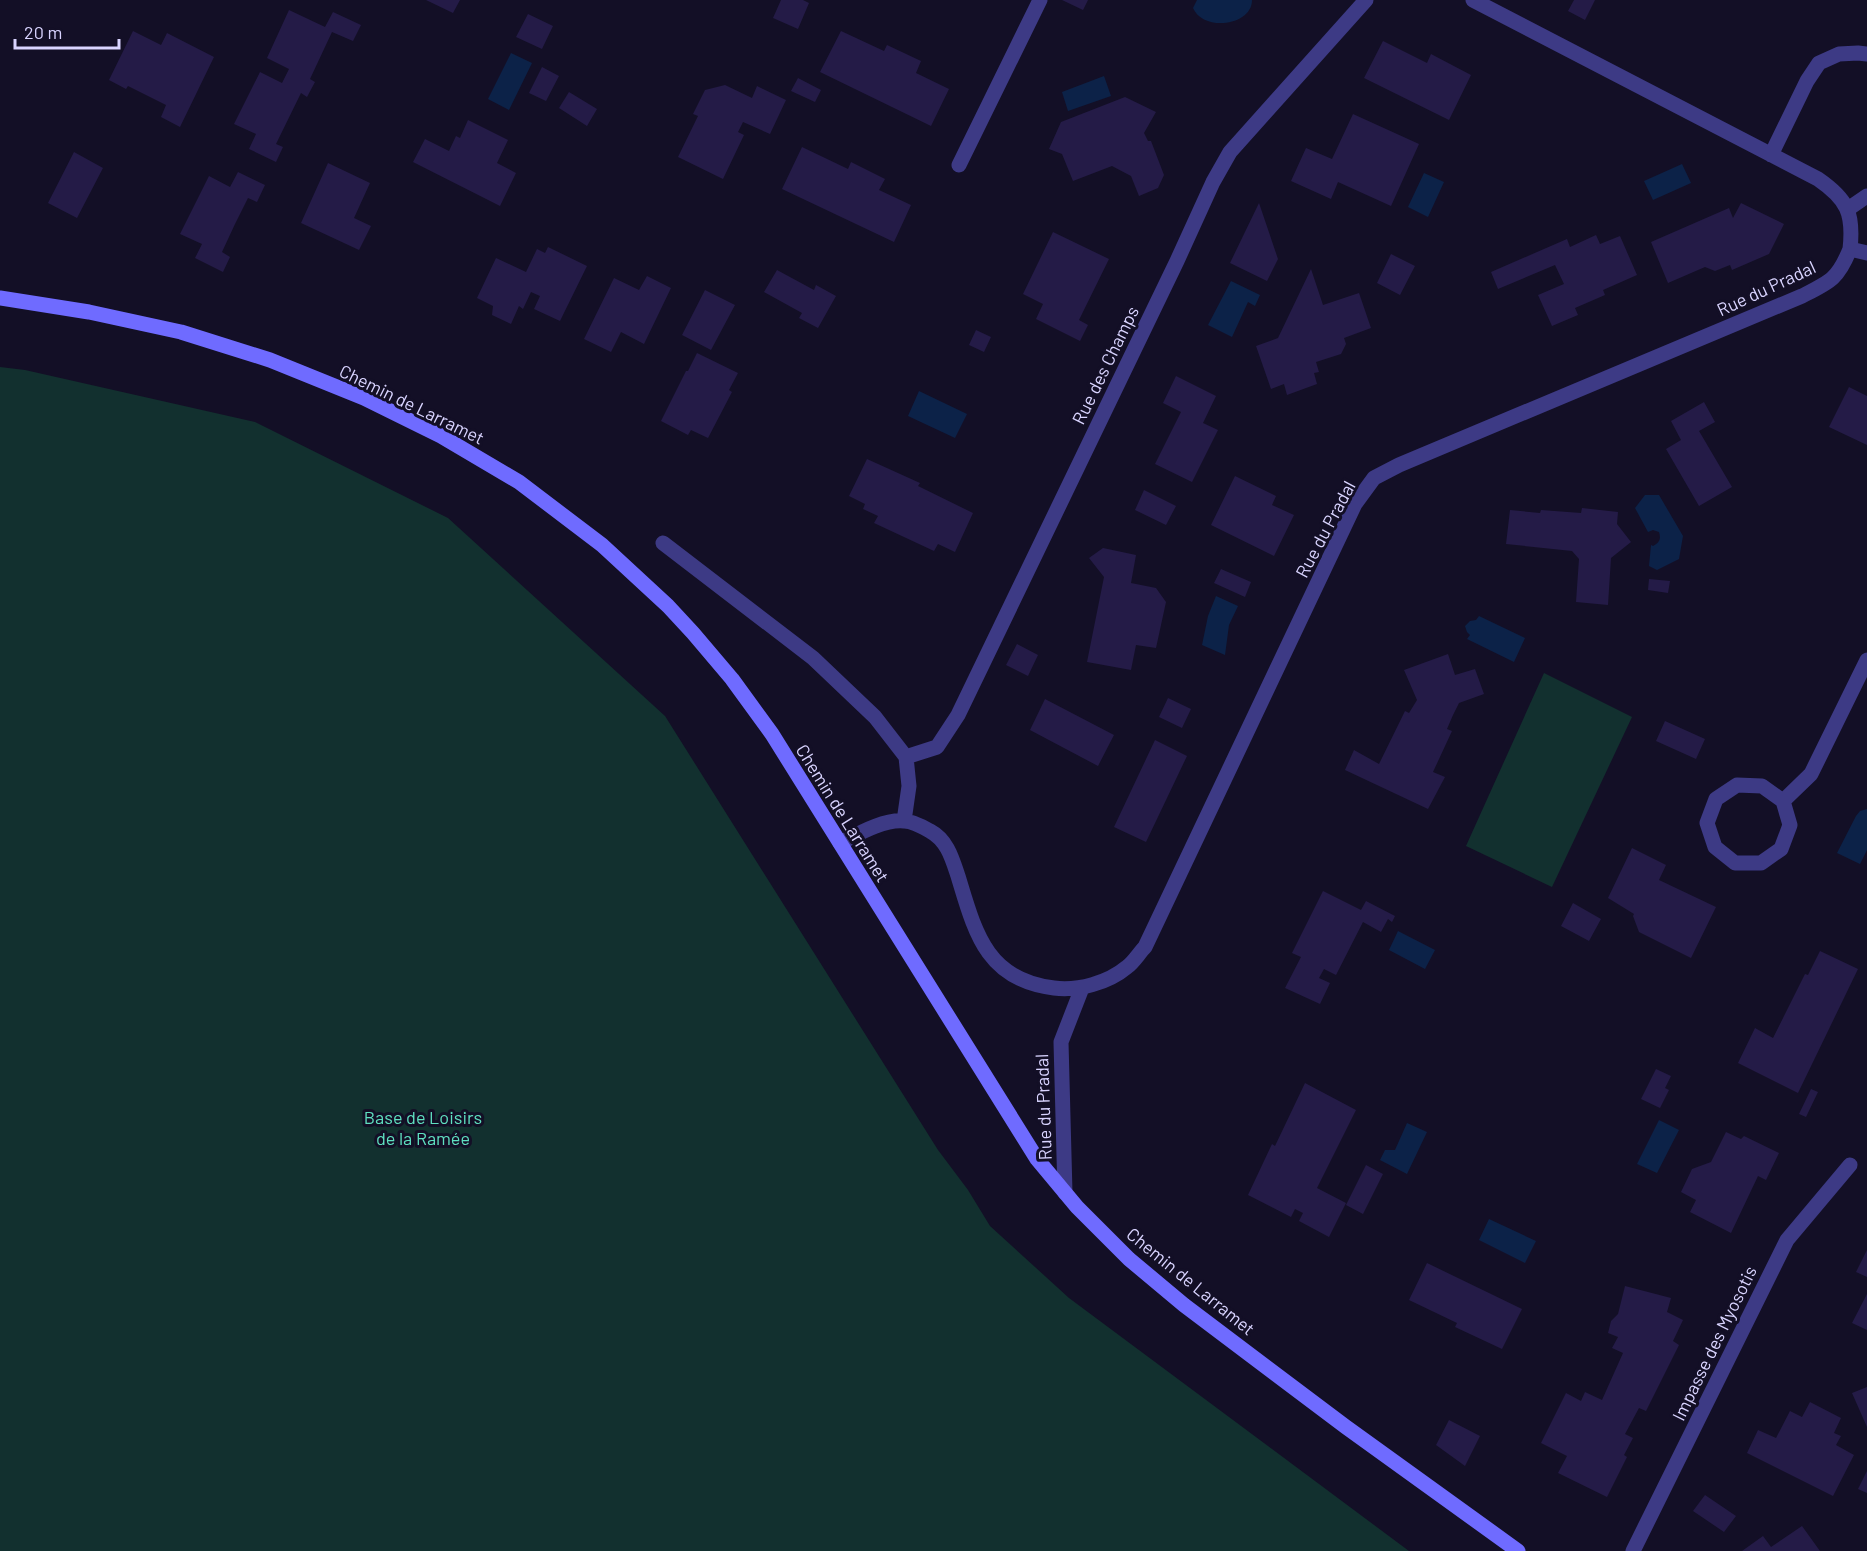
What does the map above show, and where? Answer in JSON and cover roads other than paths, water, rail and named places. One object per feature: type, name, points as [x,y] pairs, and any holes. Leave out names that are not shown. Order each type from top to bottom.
[{"type":"main road","name":"Chemin de Larramet","points":[[0,298],[89,312],[181,332],[270,360],[364,398],[441,436],[519,482],[602,544],[668,606],[693,633],[732,679],[772,734],[1037,1159],[1065,1193],[1129,1259],[1184,1305],[1346,1427],[1518,1551]]},
{"type":"street","points":[[959,165],[1040,0]]},
{"type":"street","name":"Rue des Champs","points":[[906,758],[937,747],[958,715],[1213,182],[1230,152],[1366,0]]},
{"type":"street","points":[[1473,0],[1818,179],[1835,191],[1848,209],[1867,196]]},
{"type":"street","points":[[1771,155],[1807,81],[1819,63],[1839,54],[1867,54]]},
{"type":"street","name":"Rue du Pradal","points":[[904,821],[931,831],[946,844],[981,944],[1012,975],[1031,983],[1065,990],[1082,988],[1102,981],[1126,968],[1145,947],[1355,504],[1374,478],[1410,460],[1802,296],[1826,283],[1842,269],[1850,249],[1852,231],[1848,209]]},
{"type":"street","points":[[1850,249],[1867,253]]},
{"type":"street","points":[[663,543],[813,658],[875,717],[906,758],[909,786],[904,821],[876,825],[840,843]]},
{"type":"street","points":[[1783,801],[1811,774],[1867,660]]},
{"type":"street","points":[[1737,785],[1762,786],[1783,801],[1790,825],[1781,849],[1761,863],[1735,863],[1715,847],[1707,823],[1716,799],[1723,794],[1737,785]]},
{"type":"street","name":"Rue du Pradal","points":[[1065,1193],[1061,1042],[1082,988]]},
{"type":"street","name":"Impasse des Myosotis","points":[[1633,1551],[1787,1240],[1850,1165]]},
{"type":"water","points":[[1197,0],[1252,0],[1250,9],[1244,16],[1226,23],[1216,23],[1198,16],[1193,8]]},
{"type":"water","points":[[511,53],[532,63],[509,110],[488,99]]},
{"type":"water","points":[[1104,76],[1111,96],[1068,111],[1062,92]]},
{"type":"water","points":[[1682,164],[1691,183],[1653,200],[1644,181]]},
{"type":"water","points":[[1424,173],[1444,182],[1428,217],[1408,207]]},
{"type":"water","points":[[1231,281],[1260,295],[1255,306],[1248,302],[1232,337],[1208,325]]},
{"type":"water","points":[[919,391],[967,414],[955,438],[908,416]]},
{"type":"water","points":[[1645,495],[1659,495],[1683,536],[1679,559],[1657,570],[1649,566],[1651,545],[1659,542],[1659,532],[1653,530],[1648,532],[1635,508]]},
{"type":"water","points":[[1216,596],[1238,606],[1229,625],[1225,655],[1202,645],[1208,616]]},
{"type":"water","points":[[1479,616],[1525,638],[1514,662],[1467,639],[1470,635],[1465,626]]},
{"type":"water","points":[[1867,809],[1867,850],[1860,864],[1837,853],[1856,816],[1860,811]]},
{"type":"water","points":[[1398,931],[1435,950],[1425,969],[1389,950]]},
{"type":"water","points":[[1659,1120],[1679,1130],[1657,1173],[1637,1164]]},
{"type":"water","points":[[1407,1123],[1427,1132],[1407,1174],[1380,1160],[1385,1150],[1395,1150]]},
{"type":"water","points":[[1489,1219],[1536,1241],[1525,1263],[1479,1240]]},
{"type":"park label","name":"Base de Loisirs de la Ramée","points":[[423,1127]]}]
